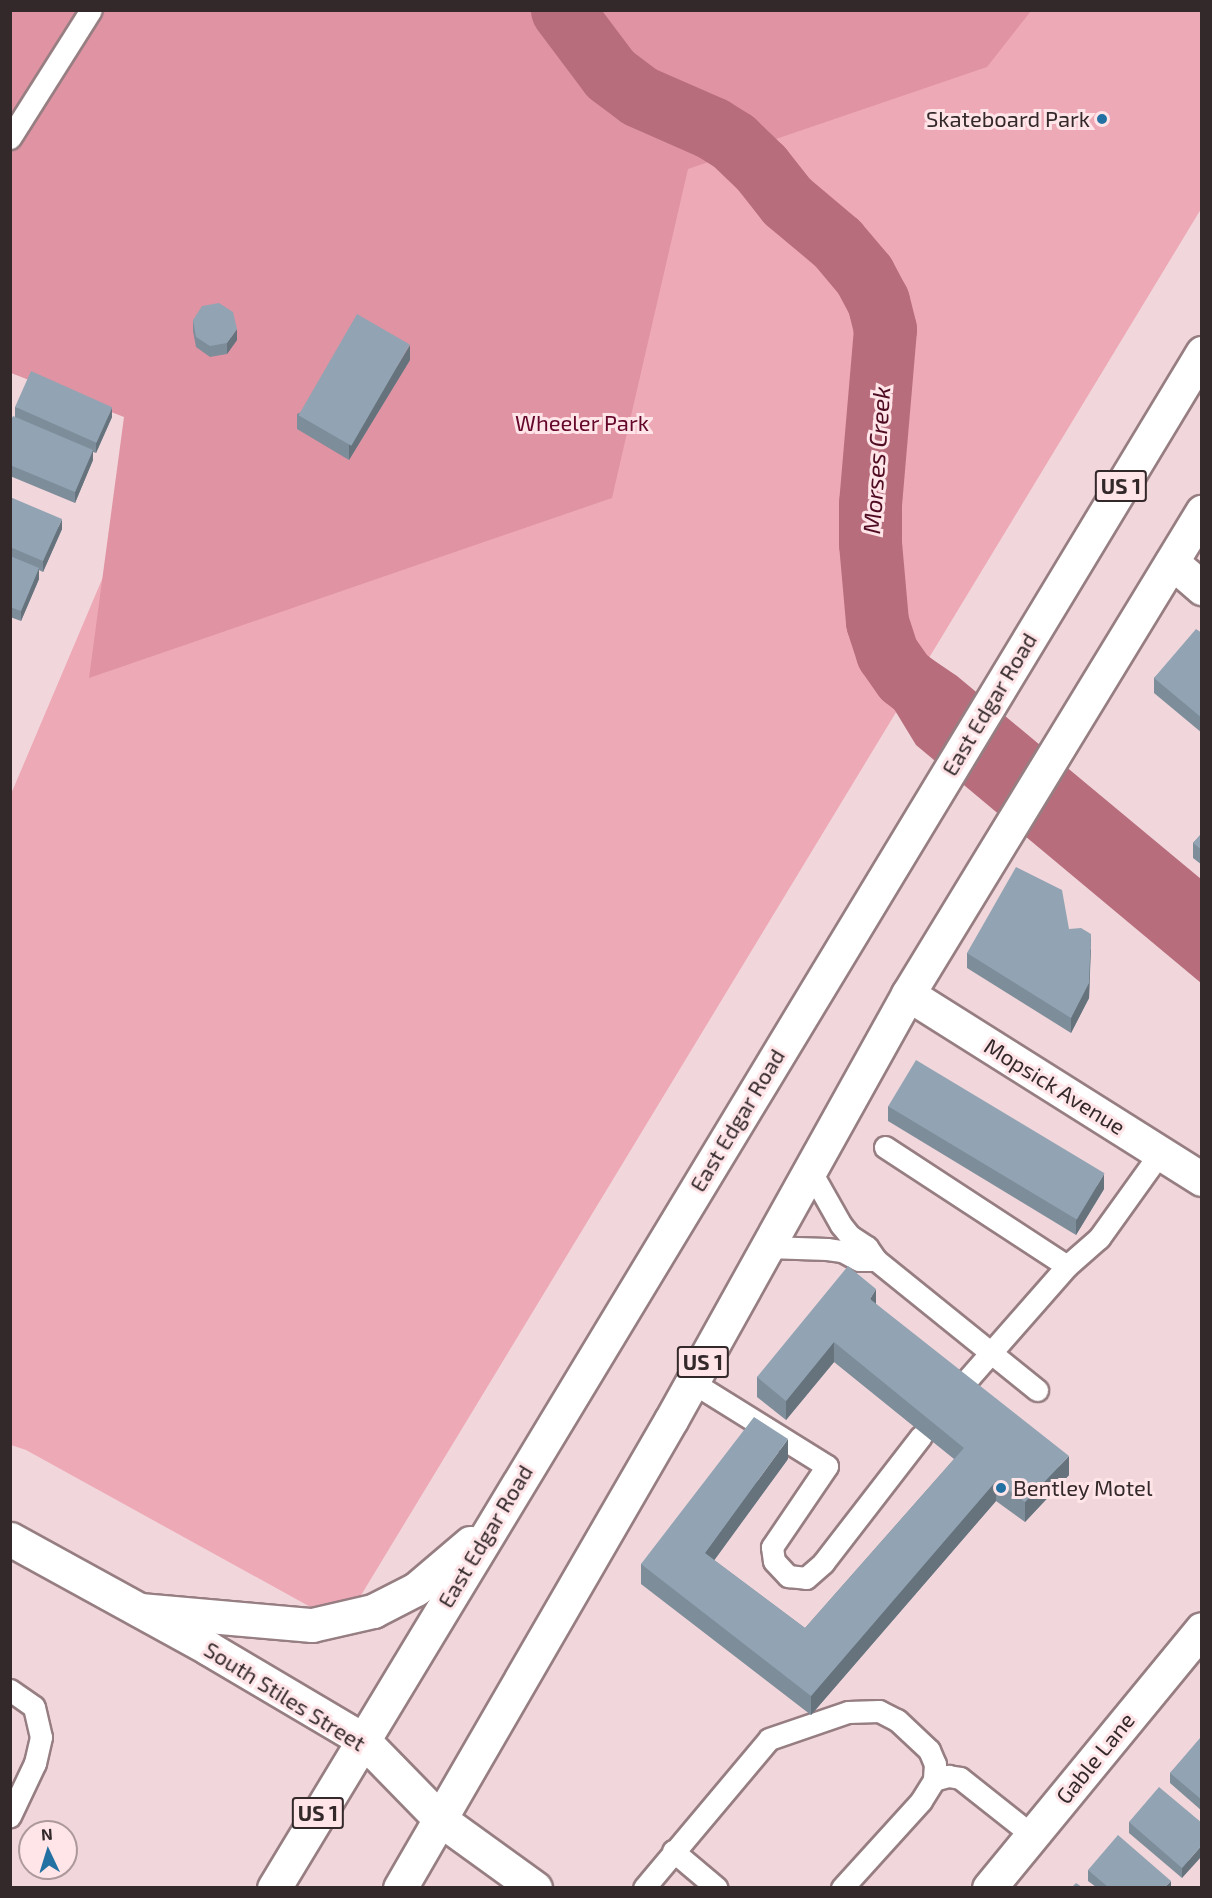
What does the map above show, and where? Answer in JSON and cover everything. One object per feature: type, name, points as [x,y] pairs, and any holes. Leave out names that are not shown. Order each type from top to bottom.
[{"type":"main road","name":"East Edgar Road","points":[[274,1887],[1202,353]]},
{"type":"main road","name":"US 1","points":[[400,1887],[441,1820],[692,1382],[908,994],[1108,660],[1202,512]]},
{"type":"main road","points":[[1172,562],[1202,588]]},
{"type":"main road","name":"Mopsick Avenue","points":[[908,994],[1202,1179]]},
{"type":"main road","points":[[140,1610],[246,1621],[312,1624],[373,1611],[416,1589],[492,1524]]},
{"type":"main road","name":"South Stiles Street","points":[[10,1539],[140,1610],[362,1739],[441,1820],[535,1887]]},
{"type":"main road","name":"Gable Lane","points":[[989,1887],[1202,1629]]},
{"type":"lane","points":[[10,138],[91,10]]},
{"type":"lane","points":[[885,1147],[1067,1266]]},
{"type":"lane","points":[[957,1390],[1067,1266],[1099,1238],[1160,1153]]},
{"type":"lane","points":[[810,1170],[841,1225],[850,1236],[867,1247],[876,1260],[1037,1390]]},
{"type":"lane","points":[[767,1247],[827,1249],[842,1251],[859,1260],[876,1260]]},
{"type":"lane","points":[[692,1382],[828,1466],[772,1547],[774,1561],[788,1576],[806,1578],[823,1563],[921,1437]]},
{"type":"lane","points":[[10,1690],[34,1707],[41,1737],[35,1763],[10,1816]]},
{"type":"lane","points":[[644,1887],[769,1738],[848,1712],[879,1711],[897,1720],[929,1750],[935,1764],[934,1780],[921,1801],[842,1887]]},
{"type":"lane","points":[[934,1780],[948,1776],[960,1778],[1032,1835]]},
{"type":"lane","points":[[674,1851],[717,1887]]},
{"type":"green space","points":[[10,11],[1031,11],[987,67],[688,169],[612,498],[89,678],[124,417],[11,373]]},
{"type":"green space","name":"Wheeler Park","points":[[11,11],[1201,11],[1201,209],[343,1625],[26,1450],[11,1445],[11,794],[170,419]]},
{"type":"shaded area","points":[[877,622],[957,676],[1201,879],[1201,983],[916,745],[888,699],[877,660]]},
{"type":"building","points":[[219,303],[233,312],[237,329],[227,343],[210,346],[196,337],[193,320],[202,306]]},
{"type":"building","points":[[357,314],[410,344],[351,446],[298,415]]},
{"type":"building","points":[[31,371],[112,407],[96,443],[15,407]]},
{"type":"building","points":[[13,416],[93,450],[75,492],[10,465],[10,422]]},
{"type":"building","points":[[10,497],[62,519],[43,561],[10,547]]},
{"type":"building","points":[[10,556],[39,568],[21,611],[10,607]]},
{"type":"building","points":[[1196,629],[1202,633],[1202,718],[1154,678]]},
{"type":"building","points":[[1202,833],[1202,850],[1193,843]]},
{"type":"building","points":[[1016,867],[1062,890],[1069,929],[1081,928],[1091,934],[1089,983],[1071,1018],[967,953]]},
{"type":"building","points":[[916,1060],[1105,1173],[1077,1220],[888,1106]]},
{"type":"building","name":"Bentley Motel","points":[[848,1266],[876,1289],[870,1299],[1069,1456],[1025,1502],[996,1481],[811,1696],[641,1564],[754,1417],[788,1439],[705,1553],[805,1628],[964,1448],[834,1342],[786,1401],[757,1377]]},
{"type":"building","points":[[1200,1738],[1202,1739],[1202,1800],[1170,1773]]},
{"type":"building","points":[[1159,1787],[1202,1823],[1202,1845],[1182,1868],[1129,1822]]},
{"type":"building","points":[[1118,1835],[1171,1881],[1165,1887],[1108,1887],[1088,1870]]},
{"type":"waterway","name":"Morses Creek","points":[[562,10],[610,74],[639,96],[712,128],[733,141],[761,168],[787,201],[837,243],[864,275],[878,301],[885,329],[870,503],[870,543],[877,622],[887,653],[904,677],[923,692]]},
{"type":"place","name":"Skateboard Park","points":[[1102,119]]},
{"type":"place","name":"Bentley Motel","points":[[1001,1488]]}]
